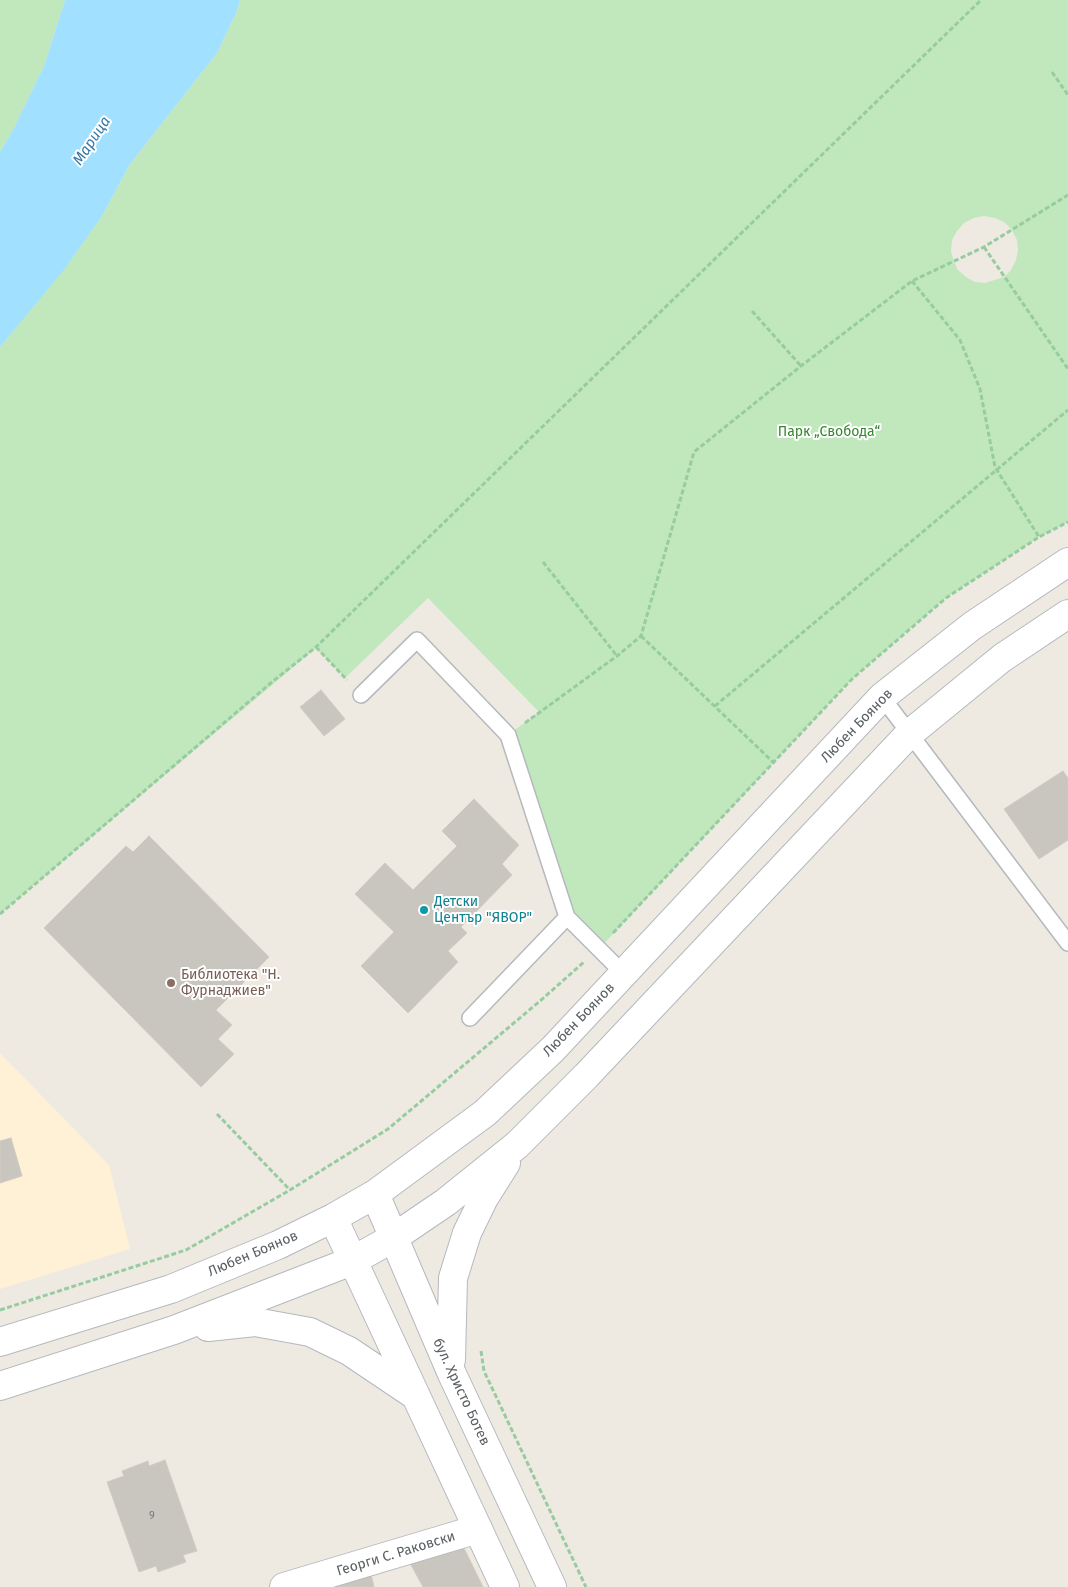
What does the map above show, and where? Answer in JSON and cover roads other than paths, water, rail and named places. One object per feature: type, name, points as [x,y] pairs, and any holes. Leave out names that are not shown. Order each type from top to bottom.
[{"type":"main road","name":"Любен Боянов","points":[[0,1342],[172,1289],[278,1245],[376,1194],[485,1113],[553,1049],[882,698],[972,626],[1068,562]]},
{"type":"main road","points":[[0,1386],[174,1330],[352,1261],[393,1238],[446,1202],[517,1145],[586,1076],[909,734],[1002,658],[1068,614]]},
{"type":"main road","points":[[452,1374],[453,1278],[464,1240],[480,1206],[517,1145]]},
{"type":"main road","name":"бул. Христо Ботев","points":[[376,1194],[452,1374],[552,1587]]},
{"type":"main road","points":[[333,1218],[505,1587]]},
{"type":"main road","points":[[174,1330],[255,1322],[310,1332],[349,1351],[417,1397]]},
{"type":"main road","name":"Георги С. Раковски","points":[[284,1587],[478,1529]]},
{"type":"lane","points":[[361,695],[416,640],[508,735],[567,917],[624,974]]},
{"type":"lane","points":[[882,698],[1068,943]]},
{"type":"lane","points":[[470,1018],[567,917]]},
{"type":"water","name":"Марица","points":[[65,0],[240,0],[237,11],[217,53],[130,164],[102,216],[63,271],[0,347],[0,152],[13,130],[44,66]]},
{"type":"place","name":"Детски Център \"ЯВОР\"","points":[[424,910]]},
{"type":"place","name":"Библиотека \"Н. Фурнаджиев\"","points":[[171,983]]},
{"type":"park label","name":"Парк „Свобода“","points":[[829,432]]}]
